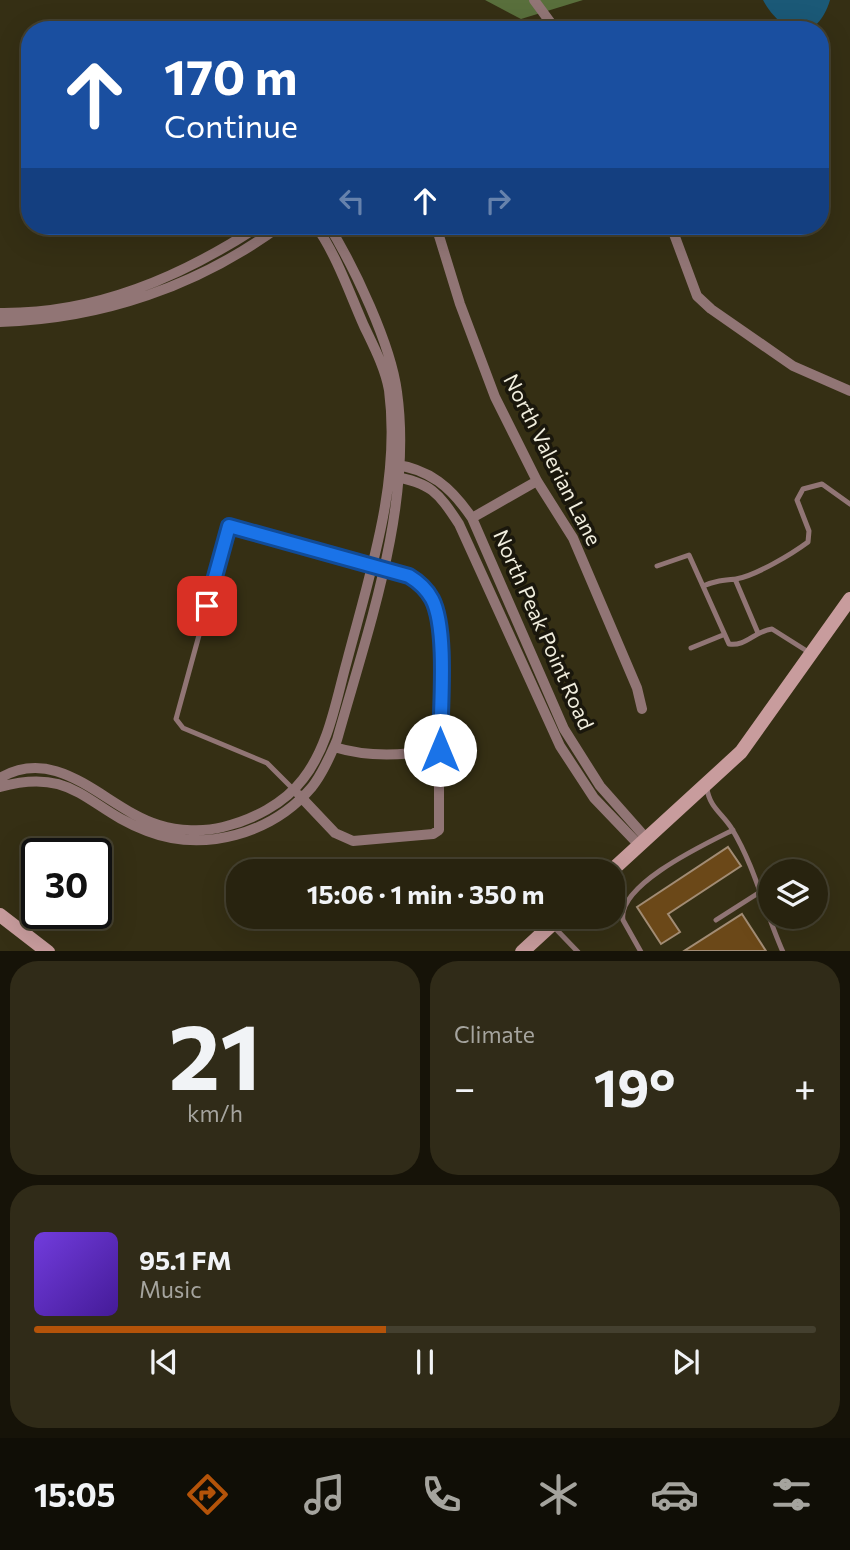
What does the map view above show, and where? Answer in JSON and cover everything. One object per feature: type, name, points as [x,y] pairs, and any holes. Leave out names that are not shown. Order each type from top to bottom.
[{"type":"street","points":[[534,0],[549,21]]},
{"type":"street","points":[[0,313],[79,305],[153,285],[187,270],[245,235]]},
{"type":"street","points":[[0,322],[38,321],[132,302],[190,280],[267,235]]},
{"type":"street","points":[[321,235],[341,272],[383,368],[388,388],[393,464]]},
{"type":"street","points":[[0,778],[33,769],[61,773],[80,779],[149,821],[194,830],[220,828],[245,821],[313,786],[334,747],[380,566],[392,476],[397,391],[386,350],[334,235]]},
{"type":"street","name":"North Valerian Lane","points":[[439,235],[495,397],[537,481],[573,538],[637,688],[642,709]]},
{"type":"street","points":[[674,235],[697,296],[711,309],[793,366],[850,391]]},
{"type":"street","name":"North Peak Point Road","points":[[393,464],[421,471],[444,483],[472,518],[564,729],[600,786],[643,841]]},
{"type":"street","name":"North Peak Point Road","points":[[392,476],[426,484],[444,500],[459,524],[560,746],[594,798],[643,841]]},
{"type":"street","points":[[472,518],[537,481]]},
{"type":"street","points":[[298,793],[335,833],[353,841],[433,834],[439,830],[439,624],[433,601],[423,585],[409,576],[380,566]]},
{"type":"street","points":[[0,788],[18,782],[47,781],[70,786],[132,825],[164,837],[185,840],[225,838],[272,821],[298,793],[316,758],[380,566]]},
{"type":"street","points":[[624,859],[741,752],[850,599]]},
{"type":"street","points":[[334,747],[360,755],[391,756],[440,750]]},
{"type":"street","points":[[0,915],[48,951]]},
{"type":"street","points":[[522,951],[547,929]]},
{"type":"lane","points":[[703,586],[721,578],[735,579],[776,562],[807,542],[809,531],[797,500],[803,489],[822,484],[850,504]]},
{"type":"lane","points":[[298,793],[267,763],[183,728],[176,719],[229,526],[380,566]]},
{"type":"lane","points":[[657,566],[689,555],[723,635],[733,646],[742,644],[758,633],[776,630],[811,654]]},
{"type":"lane","points":[[735,579],[758,633]]},
{"type":"lane","points":[[691,648],[723,635]]},
{"type":"lane","points":[[706,784],[708,801],[733,830],[758,887]]},
{"type":"lane","points":[[690,798],[708,801]]},
{"type":"lane","points":[[631,951],[639,949],[622,916],[632,897],[652,875],[733,830]]},
{"type":"lane","points":[[716,920],[758,893]]},
{"type":"lane","points":[[562,929],[578,951]]},
{"type":"lane","points":[[774,929],[783,951]]},
{"type":"green space","points":[[485,0],[583,0],[521,19]]},
{"type":"water","points":[[763,0],[830,0],[819,21],[780,21]]},
{"type":"building","points":[[728,847],[741,866],[668,914],[680,932],[661,944],[637,907]]},
{"type":"building","points":[[742,914],[766,951],[684,951]]},
{"type":"route","points":[[207,606],[229,526],[409,576],[423,585],[433,601],[439,624],[440,750]]}]
